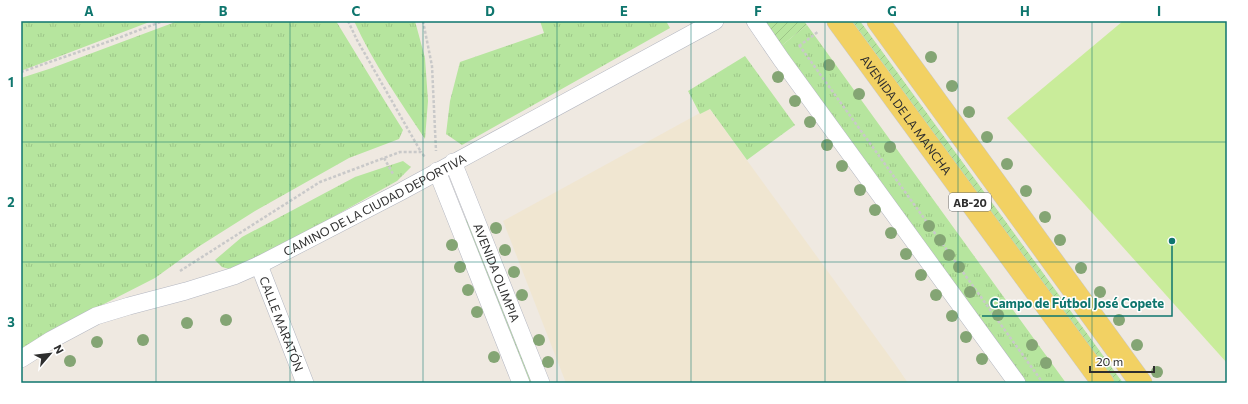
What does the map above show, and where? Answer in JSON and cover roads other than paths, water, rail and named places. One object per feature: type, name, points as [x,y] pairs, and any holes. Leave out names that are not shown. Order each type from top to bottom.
[{"type":"main road","name":"AB-20","points":[[878,21],[1141,383]]},
{"type":"main road","name":"AVENIDA DE LA MANCHA","points":[[830,25],[1103,383]]},
{"type":"street","name":"CAMINO DE LA CIUDAD DEPORTIVA","points":[[21,359],[51,340],[96,316],[234,276],[259,265],[402,191],[453,162],[716,21]]},
{"type":"street","points":[[755,21],[781,59],[1017,383]]},
{"type":"street","name":"AVENIDA OLIMPIA","points":[[453,162],[541,383]]},
{"type":"street","name":"AVENIDA OLIMPIA","points":[[437,171],[521,383]]},
{"type":"street","name":"CALLE MARATÓN","points":[[259,265],[305,383]]},
{"type":"place","name":"Campo de Fútbol José Copete","points":[[1172,241]]}]
